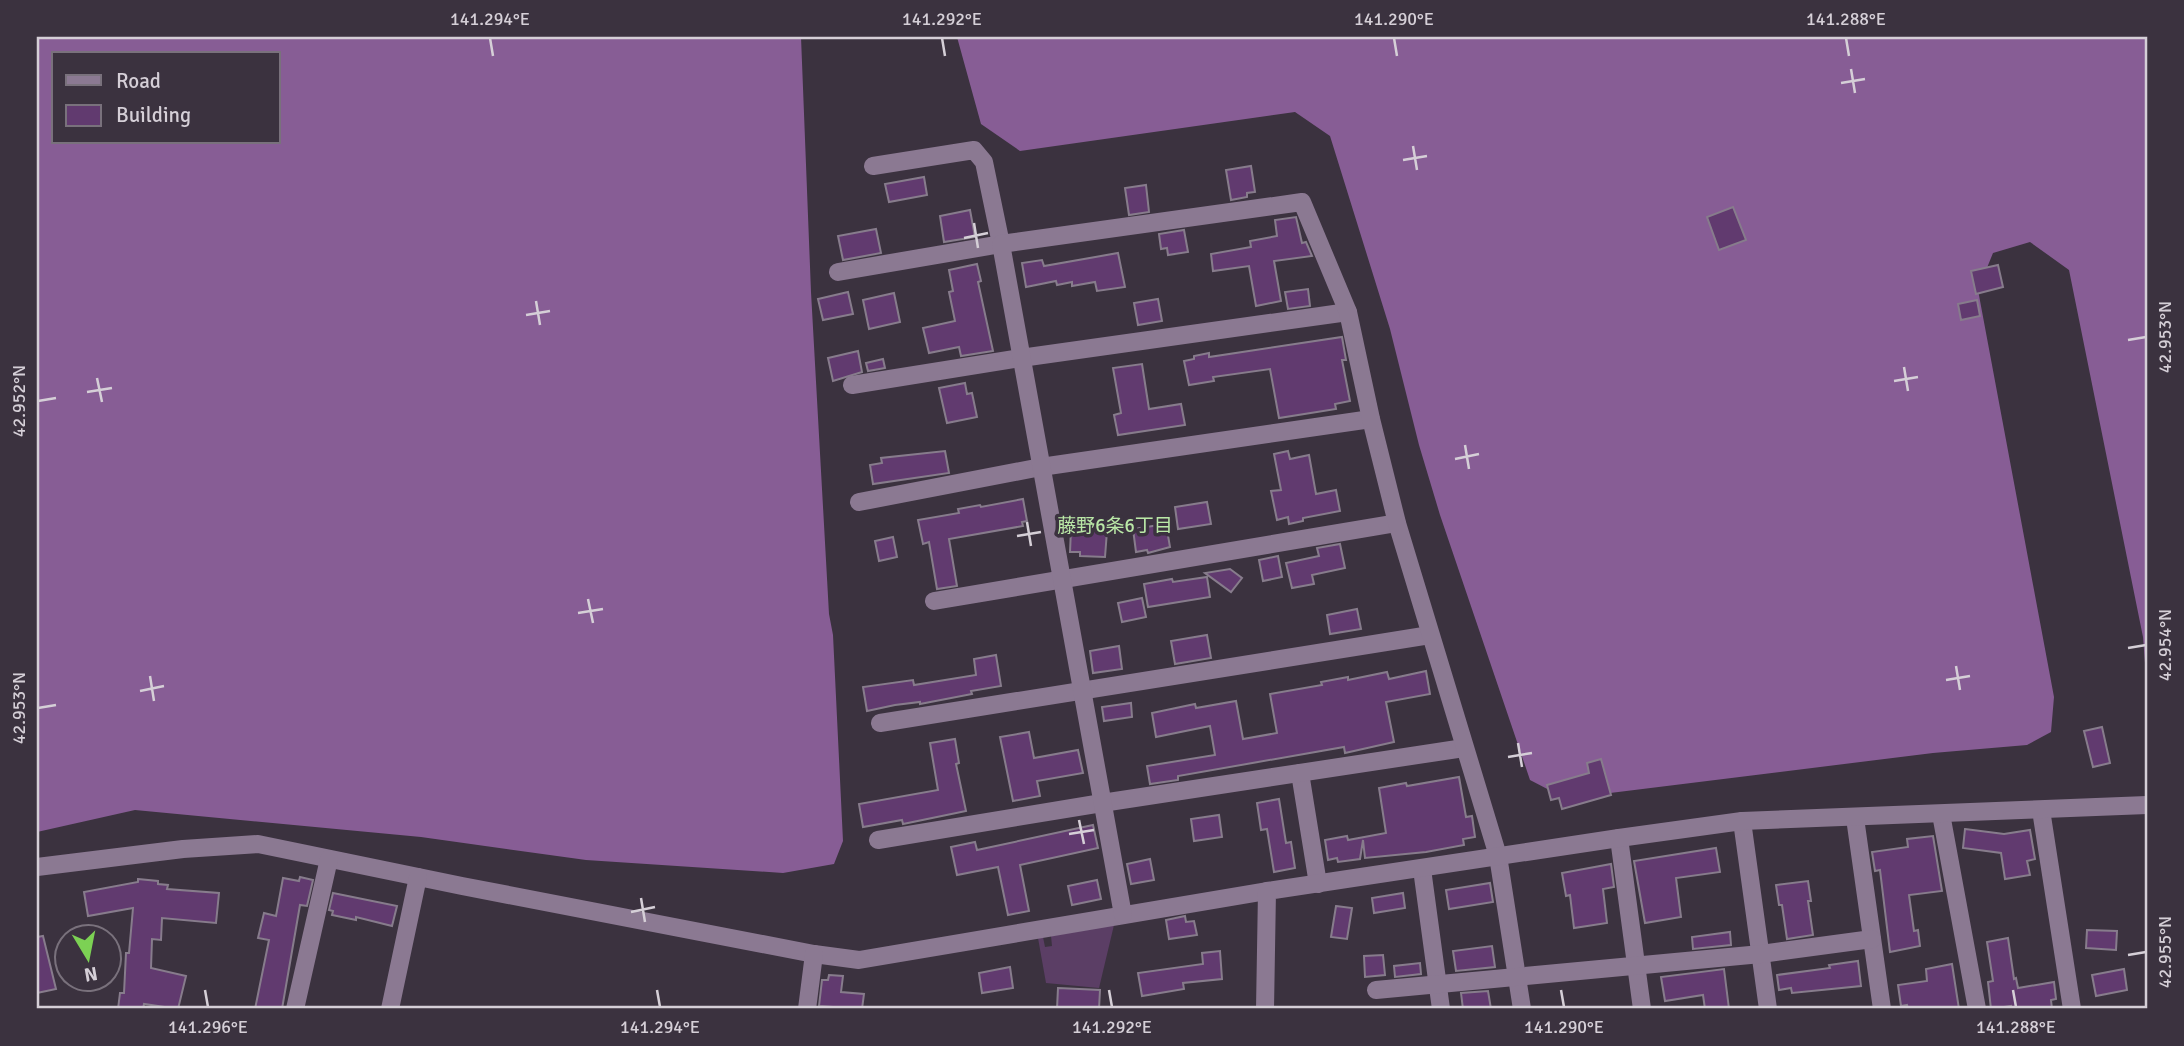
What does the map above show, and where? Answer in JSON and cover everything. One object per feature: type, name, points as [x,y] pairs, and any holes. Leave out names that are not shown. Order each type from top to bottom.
[{"type":"street","points":[[873,166],[974,150],[984,162],[1122,915]]},
{"type":"street","points":[[838,272],[1001,244],[1302,202],[1348,312],[1397,523],[1498,856],[1522,1009]]},
{"type":"street","points":[[852,385],[1021,358],[1348,312]]},
{"type":"street","points":[[859,502],[1041,467],[1371,419]]},
{"type":"street","points":[[934,601],[1397,523]]},
{"type":"street","points":[[880,723],[1430,635]]},
{"type":"street","points":[[878,840],[1464,748]]},
{"type":"street","points":[[1300,773],[1318,884]]},
{"type":"street","points":[[37,867],[183,849],[258,844],[814,954],[859,960],[1267,891],[1742,821],[2147,805]]},
{"type":"street","points":[[2041,810],[2072,1009]]},
{"type":"street","points":[[1941,814],[1977,1009]]},
{"type":"street","points":[[1855,818],[1882,1009]]},
{"type":"street","points":[[1742,821],[1768,1009]]},
{"type":"street","points":[[1619,838],[1642,1009]]},
{"type":"street","points":[[296,1009],[329,859]]},
{"type":"street","points":[[1422,869],[1441,1009]]},
{"type":"street","points":[[390,1009],[418,877]]},
{"type":"street","points":[[1265,1009],[1267,891]]},
{"type":"street","points":[[1376,990],[1761,954],[1872,939]]},
{"type":"street","points":[[807,1009],[814,954]]},
{"type":"shaded area","points":[[37,37],[801,37],[811,292],[843,841],[834,864],[783,873],[586,860],[421,837],[135,810],[37,832]]},
{"type":"shaded area","points":[[957,37],[2147,37],[2147,689],[2143,637],[2069,270],[2030,242],[1993,253],[1978,290],[2054,697],[2051,732],[2027,745],[1933,753],[1594,795],[1555,793],[1530,780],[1440,515],[1419,445],[1390,329],[1330,136],[1295,112],[1020,151],[981,124]]},
{"type":"shaded area","points":[[1114,925],[1099,988],[1046,983],[1038,938],[1043,937],[1045,947],[1052,946],[1051,936]]},
{"type":"building","points":[[1251,166],[1255,192],[1247,193],[1247,197],[1231,200],[1226,170]]},
{"type":"building","points":[[924,177],[927,195],[889,202],[885,184]]},
{"type":"building","points":[[1146,185],[1149,212],[1129,215],[1125,188]]},
{"type":"building","points":[[1733,207],[1746,240],[1719,250],[1707,217]]},
{"type":"building","points":[[970,210],[975,237],[944,242],[940,216]]},
{"type":"building","points":[[1296,217],[1302,243],[1306,242],[1312,256],[1274,261],[1281,301],[1256,306],[1249,266],[1213,271],[1211,254],[1251,247],[1250,241],[1277,236],[1275,220]]},
{"type":"building","points":[[876,229],[881,253],[843,260],[838,236]]},
{"type":"building","points":[[1184,230],[1188,252],[1168,255],[1167,248],[1161,249],[1159,234]]},
{"type":"building","points":[[1118,253],[1125,287],[1097,291],[1095,282],[1072,286],[1072,282],[1057,285],[1056,281],[1026,287],[1022,263],[1042,260],[1044,266]]},
{"type":"building","points":[[977,264],[981,281],[978,282],[993,351],[961,356],[959,347],[929,353],[923,328],[955,321],[949,292],[953,291],[949,270]]},
{"type":"building","points":[[1998,265],[2003,287],[1976,294],[1971,271]]},
{"type":"building","points":[[1308,289],[1310,306],[1288,309],[1285,292]]},
{"type":"building","points":[[848,292],[853,314],[823,320],[818,299]]},
{"type":"building","points":[[894,293],[900,322],[869,329],[863,300]]},
{"type":"building","points":[[1158,299],[1162,321],[1138,325],[1134,303]]},
{"type":"building","points":[[1977,300],[1980,316],[1961,320],[1958,304]]},
{"type":"building","points":[[1342,337],[1346,360],[1342,360],[1350,401],[1335,404],[1336,409],[1279,418],[1270,369],[1213,377],[1214,381],[1189,385],[1184,361],[1194,359],[1194,356],[1209,353],[1209,357]]},
{"type":"building","points":[[858,351],[862,372],[833,381],[828,358]]},
{"type":"building","points":[[883,359],[885,368],[868,371],[866,363]]},
{"type":"building","points":[[1142,364],[1149,409],[1181,404],[1185,425],[1118,435],[1114,415],[1121,413],[1113,368]]},
{"type":"building","points":[[965,383],[967,394],[972,393],[977,417],[947,423],[939,388]]},
{"type":"building","points":[[945,451],[949,473],[873,484],[870,465],[882,463],[881,458]]},
{"type":"building","points":[[1288,451],[1290,459],[1309,455],[1316,494],[1336,490],[1340,511],[1303,518],[1303,521],[1289,524],[1288,517],[1277,520],[1271,491],[1281,490],[1274,454]]},
{"type":"building","points":[[1023,499],[1027,521],[1022,522],[1023,526],[949,539],[957,586],[937,589],[929,542],[923,544],[918,520],[959,513],[958,509]]},
{"type":"building","points":[[1207,502],[1211,524],[1178,529],[1175,507]]},
{"type":"building","points":[[1166,524],[1170,547],[1148,553],[1147,550],[1136,552],[1133,529]]},
{"type":"building","points":[[1071,529],[1107,531],[1105,557],[1080,556],[1080,552],[1070,552]]},
{"type":"building","points":[[893,537],[897,557],[879,561],[875,541]]},
{"type":"building","points":[[1340,544],[1345,568],[1312,575],[1314,584],[1292,588],[1286,563],[1319,556],[1317,548]]},
{"type":"building","points":[[1278,556],[1282,577],[1263,581],[1259,560]]},
{"type":"building","points":[[1230,569],[1242,578],[1231,592],[1205,573]]},
{"type":"building","points":[[1207,577],[1210,597],[1148,607],[1144,584]]},
{"type":"building","points":[[1142,598],[1146,617],[1122,622],[1118,603]]},
{"type":"building","points":[[1357,609],[1361,629],[1330,634],[1327,615]]},
{"type":"building","points":[[1207,635],[1211,658],[1175,664],[1171,641]]},
{"type":"building","points":[[1119,646],[1122,669],[1093,673],[1090,651]]},
{"type":"building","points":[[996,655],[1001,686],[920,704],[895,705],[867,711],[863,687],[913,680],[914,685],[976,675],[974,659]]},
{"type":"building","points":[[1426,671],[1430,694],[1386,702],[1394,742],[1345,753],[1344,747],[1178,776],[1178,780],[1150,784],[1147,766],[1215,755],[1210,726],[1156,737],[1152,713],[1195,704],[1196,708],[1236,701],[1243,739],[1277,733],[1270,694],[1322,685],[1321,682],[1348,677],[1348,680],[1387,672],[1389,679]]},
{"type":"building","points":[[1131,703],[1132,717],[1104,721],[1102,707]]},
{"type":"building","points":[[2102,727],[2110,763],[2093,767],[2084,731]]},
{"type":"building","points":[[1029,732],[1034,758],[1078,750],[1083,773],[1037,781],[1040,796],[1013,801],[1000,737]]},
{"type":"building","points":[[955,739],[959,763],[956,764],[966,811],[903,824],[902,820],[863,827],[859,804],[938,790],[930,743]]},
{"type":"building","points":[[1601,759],[1611,795],[1562,809],[1559,798],[1551,800],[1547,785],[1589,773],[1587,763]]},
{"type":"building","points":[[1459,777],[1466,817],[1472,816],[1475,837],[1463,839],[1464,845],[1365,858],[1363,840],[1360,859],[1338,862],[1337,858],[1328,860],[1325,840],[1347,836],[1348,840],[1386,833],[1379,788]]},
{"type":"building","points":[[1279,799],[1286,843],[1291,842],[1295,868],[1274,872],[1267,829],[1261,830],[1257,803]]},
{"type":"building","points":[[1219,815],[1222,837],[1194,841],[1191,819]]},
{"type":"building","points":[[1093,825],[1098,848],[1020,865],[1029,911],[1008,915],[998,867],[957,875],[951,847],[975,842],[977,850]]},
{"type":"building","points":[[1965,829],[2004,834],[2030,830],[2035,859],[2027,861],[2030,875],[2005,879],[2001,853],[1963,848]]},
{"type":"building","points":[[1933,836],[1942,891],[1909,895],[1914,931],[1918,930],[1920,946],[1890,952],[1880,870],[1875,871],[1872,852],[1908,847],[1907,839]]},
{"type":"building","points":[[1716,848],[1720,872],[1676,878],[1681,917],[1645,923],[1634,861]]},
{"type":"building","points":[[1150,859],[1154,880],[1131,884],[1127,864]]},
{"type":"building","points":[[1611,864],[1614,887],[1603,889],[1607,923],[1574,928],[1570,895],[1566,896],[1562,873]]},
{"type":"building","points":[[300,877],[313,880],[307,906],[300,905],[282,1009],[255,1009],[269,940],[258,938],[264,913],[276,916],[283,878],[299,881]]},
{"type":"building","points":[[138,879],[158,881],[158,884],[168,885],[167,889],[219,893],[216,923],[162,918],[161,940],[152,939],[151,968],[186,976],[178,1009],[144,1004],[143,1009],[118,1009],[120,993],[124,993],[126,953],[129,953],[133,908],[88,916],[84,892],[138,882]]},
{"type":"building","points":[[1097,880],[1101,899],[1072,905],[1068,886]]},
{"type":"building","points":[[1808,881],[1813,935],[1787,939],[1776,885]]},
{"type":"building","points":[[1490,883],[1493,902],[1449,909],[1446,890]]},
{"type":"building","points":[[333,893],[397,906],[392,926],[356,917],[356,920],[332,915],[333,911],[329,910]]},
{"type":"building","points":[[1403,893],[1405,908],[1374,913],[1372,898]]},
{"type":"building","points":[[1336,906],[1352,908],[1347,939],[1331,937]]},
{"type":"building","points":[[1185,916],[1186,922],[1194,921],[1197,935],[1169,939],[1166,920]]},
{"type":"building","points":[[2087,930],[2117,931],[2116,950],[2086,948]]},
{"type":"building","points":[[1730,932],[1731,945],[1693,949],[1692,937]]},
{"type":"building","points":[[43,936],[52,973],[52,990],[37,993],[37,937]]},
{"type":"building","points":[[2008,938],[2014,979],[2016,978],[2018,988],[2054,982],[2056,999],[2051,1000],[2052,1009],[2011,1009],[2011,1006],[1991,1009],[1988,982],[1993,981],[1987,942]]},
{"type":"building","points":[[1492,946],[1495,967],[1456,971],[1453,951]]},
{"type":"building","points":[[1220,951],[1222,979],[1183,983],[1184,989],[1142,996],[1138,973],[1203,964],[1202,953]]},
{"type":"building","points":[[1383,955],[1385,975],[1365,977],[1364,956]]},
{"type":"building","points":[[1858,961],[1861,986],[1792,993],[1791,988],[1779,990],[1777,975],[1830,968],[1829,965]]},
{"type":"building","points":[[1420,963],[1421,974],[1395,977],[1394,966]]},
{"type":"building","points":[[1952,964],[1959,1009],[1908,1009],[1907,1005],[1901,1006],[1898,985],[1927,981],[1926,969]]},
{"type":"building","points":[[1010,967],[1013,988],[982,993],[979,973]]},
{"type":"building","points":[[1724,969],[1729,1009],[1705,1009],[1703,995],[1665,1001],[1661,977]]},
{"type":"building","points":[[2124,969],[2127,990],[2096,996],[2092,975]]},
{"type":"building","points":[[829,975],[843,976],[841,992],[864,994],[862,1009],[819,1006],[822,980],[828,980]]},
{"type":"building","points":[[1058,988],[1100,990],[1099,1009],[1057,1009]]},
{"type":"building","points":[[1488,991],[1491,1009],[1463,1009],[1461,993]]},
{"type":"district","name":"藤野6条6丁目","points":[[1115,526]]}]
